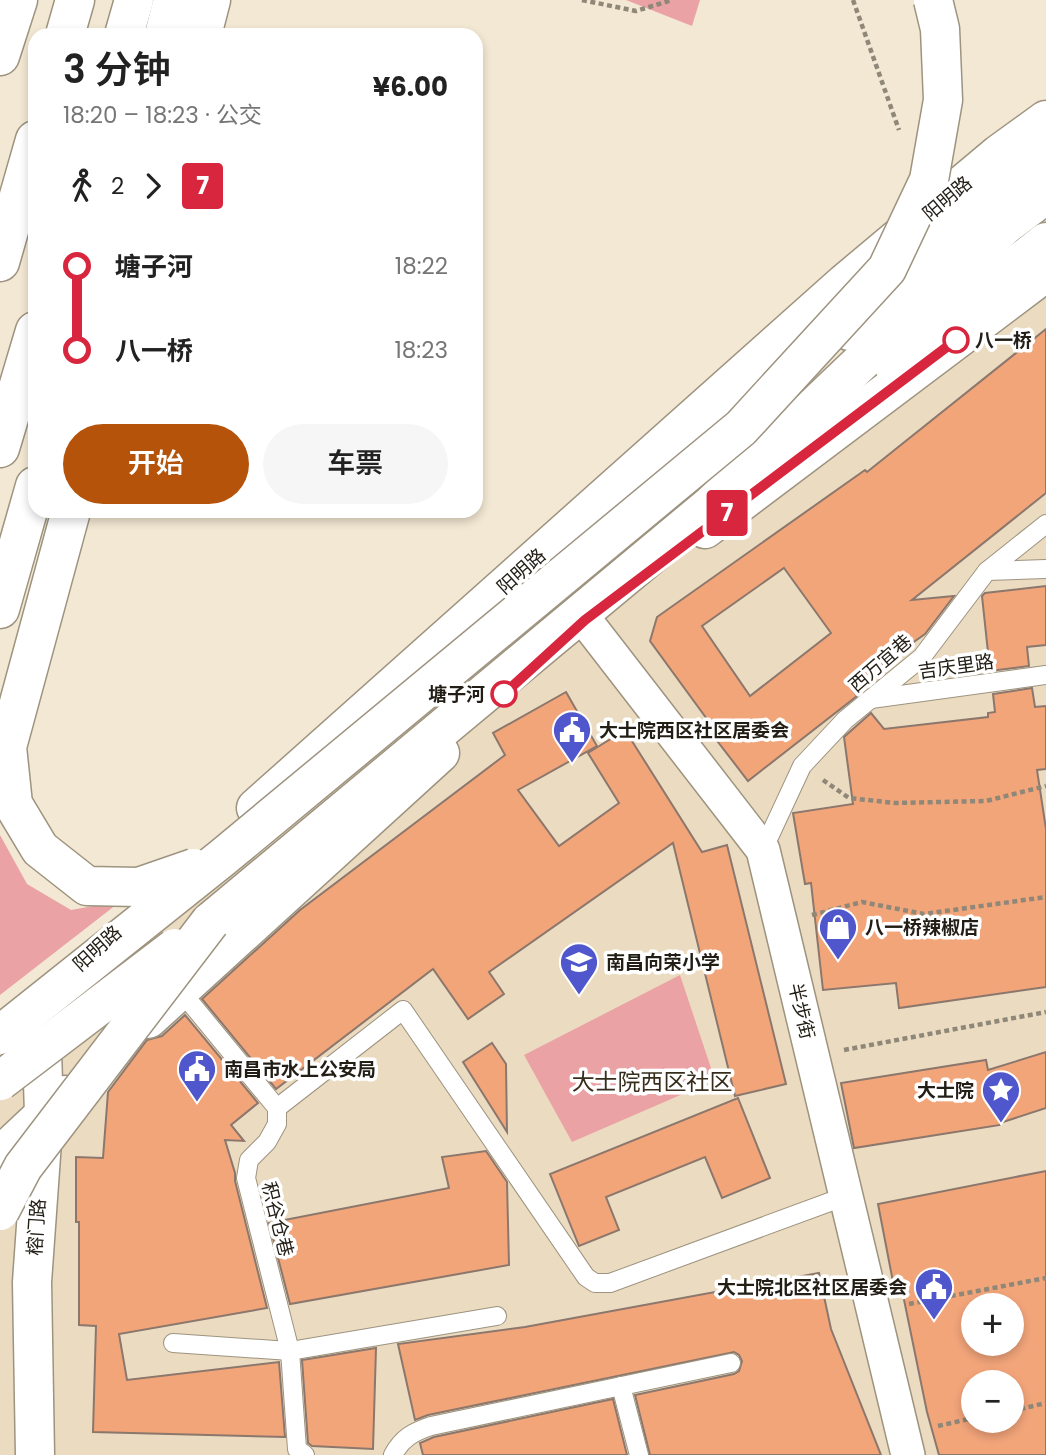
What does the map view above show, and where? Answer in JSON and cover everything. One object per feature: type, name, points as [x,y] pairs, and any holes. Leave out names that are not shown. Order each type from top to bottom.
[{"type":"main road","points":[[0,56],[18,0]]},
{"type":"main road","points":[[67,28],[75,0]]},
{"type":"main road","points":[[126,28],[134,0]]},
{"type":"main road","points":[[165,28],[173,0]]},
{"type":"main road","points":[[204,28],[211,0]]},
{"type":"main road","points":[[741,428],[887,269],[929,180],[943,100],[940,29],[933,0]]},
{"type":"main road","name":"阳明路","points":[[0,1028],[40,1000],[845,283],[999,154],[1046,120]]},
{"type":"main road","points":[[0,1035],[222,858],[741,428],[988,207],[1046,160]]},
{"type":"main road","points":[[0,262],[28,164]]},
{"type":"main road","points":[[711,505],[1004,226],[1046,194]]},
{"type":"main road","points":[[0,1081],[210,922],[711,505],[1046,242]]},
{"type":"main road","points":[[0,1156],[585,620],[1046,272]]},
{"type":"main road","points":[[0,448],[28,354]]},
{"type":"main road","points":[[0,609],[28,511]]},
{"type":"main road","points":[[69,518],[7,747],[13,804],[40,849],[87,886],[139,887],[222,858]]},
{"type":"main road","points":[[0,1211],[23,1167],[210,922]]},
{"type":"main road","name":"榕门路","points":[[35,1455],[32,1282],[44,1114],[40,1000]]},
{"type":"street","name":"半步街","points":[[585,620],[763,850],[908,1455]]},
{"type":"lane","name":"西万宜巷","points":[[763,850],[802,766],[845,720],[922,657],[988,571],[1046,524]]},
{"type":"lane","points":[[988,571],[1046,569]]},
{"type":"lane","name":"吉庆里路","points":[[872,699],[1046,675]]},
{"type":"lane","points":[[180,990],[277,1108],[403,1010],[586,1277],[595,1283],[610,1283],[846,1196]]},
{"type":"lane","name":"积谷仓巷","points":[[277,1108],[277,1124],[267,1142],[248,1160],[246,1178],[289,1351],[297,1449],[305,1455]]},
{"type":"lane","points":[[173,1343],[289,1351],[497,1316]]},
{"type":"lane","points":[[393,1455],[399,1443],[411,1433],[431,1426],[731,1363]]},
{"type":"lane","points":[[621,1386],[639,1455]]},
{"type":"path","points":[[582,0],[636,11],[672,0]]},
{"type":"path","points":[[853,0],[900,135]]},
{"type":"path","points":[[802,766],[849,798],[895,803],[986,801],[1046,786]]},
{"type":"path","points":[[781,923],[862,902],[923,914],[1046,897]]},
{"type":"path","points":[[813,1056],[1046,1012]]},
{"type":"path","points":[[874,1311],[1046,1278]]},
{"type":"path","points":[[1024,1408],[1046,1403]]},
{"type":"shaded area","points":[[626,0],[700,0],[692,26]]},
{"type":"shaded area","points":[[1046,220],[1046,1455],[0,1455],[0,1097],[152,934],[536,621]]},
{"type":"shaded area","points":[[0,835],[27,884],[71,910],[121,901],[0,995]]},
{"type":"shaded area","points":[[680,975],[715,1080],[572,1142],[524,1055]]},
{"type":"building","points":[[1046,329],[1046,493],[912,600],[954,596],[925,634],[850,687],[857,696],[748,781],[708,729],[712,726],[650,641],[657,617],[865,470],[867,472]],"holes":[[[784,568],[831,633],[750,696],[702,626]]]},
{"type":"building","points":[[1046,586],[1046,645],[1027,647],[1029,666],[990,671],[982,596],[985,593]]},
{"type":"building","points":[[1032,688],[1035,707],[1046,706],[1046,769],[1037,770],[1046,829],[1046,987],[899,1008],[896,983],[823,990],[811,883],[805,884],[793,813],[853,804],[844,737],[871,713],[884,729],[988,717],[988,713],[995,712],[993,694]]},
{"type":"building","points":[[566,692],[597,746],[518,790],[559,846],[619,803],[588,753],[625,730],[702,852],[727,845],[786,1084],[735,1096],[673,843],[489,972],[504,994],[468,1019],[433,969],[276,1089],[202,999],[300,910],[505,755],[493,733]]},
{"type":"building","points":[[185,1015],[258,1103],[231,1125],[244,1141],[225,1140],[267,1308],[119,1334],[127,1380],[279,1362],[285,1437],[93,1432],[96,1326],[79,1325],[76,1157],[103,1158],[108,1092],[147,1040],[162,1036]]},
{"type":"building","points":[[492,1043],[506,1064],[507,1132],[463,1062]]},
{"type":"building","points":[[1046,1052],[1046,1108],[1000,1125],[854,1148],[841,1083],[986,1060],[988,1070]]},
{"type":"building","points":[[738,1098],[770,1178],[722,1198],[705,1157],[606,1197],[619,1230],[579,1246],[550,1174]]},
{"type":"building","points":[[486,1151],[507,1182],[509,1265],[290,1304],[269,1223],[449,1188],[442,1157]]},
{"type":"building","points":[[1046,1171],[1046,1455],[939,1455],[927,1412],[901,1285],[894,1287],[878,1204]]},
{"type":"building","points":[[819,1273],[831,1329],[881,1455],[650,1455],[635,1395],[734,1374],[739,1371],[742,1361],[734,1352],[428,1415],[415,1420],[398,1344],[525,1327]]},
{"type":"building","points":[[376,1348],[373,1449],[312,1446],[308,1443],[302,1360]]},
{"type":"building","points":[[613,1399],[627,1455],[423,1455],[420,1443],[434,1437]]},
{"type":"bus line","name":"7","points":[[504,694],[585,620],[956,340]]},
{"type":"place","name":"八一桥","points":[[956,340]]},
{"type":"place","name":"塘子河","points":[[504,694]]},
{"type":"place","name":"大士院西区社区居委会","points":[[572,764]]},
{"type":"place","name":"八一桥辣椒店","points":[[838,961]]},
{"type":"place","name":"南昌向荣小学","points":[[579,996]]},
{"type":"place","name":"南昌市水上公安局","points":[[197,1103]]},
{"type":"place","name":"大士院","points":[[1001,1124]]},
{"type":"place","name":"大士院北区社区居委会","points":[[934,1321]]},
{"type":"district","name":"大士院西区社区","points":[[652,1082]]}]
